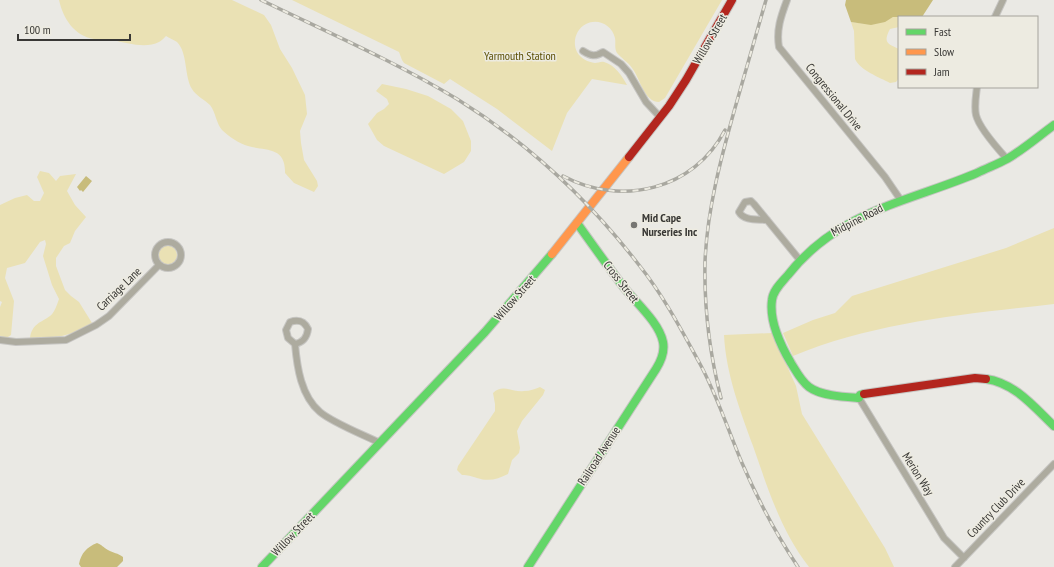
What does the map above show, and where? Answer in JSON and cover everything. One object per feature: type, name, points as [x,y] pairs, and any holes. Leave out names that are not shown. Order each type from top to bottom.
[{"type":"street","name":"Willow Street","points":[[262,567],[485,332],[533,277],[660,117],[686,80],[732,0]]},
{"type":"street","name":"Congressional Drive","points":[[787,0],[779,22],[779,46],[885,177],[900,199]]},
{"type":"street","points":[[995,16],[1003,0]]},
{"type":"street","points":[[583,51],[594,56],[603,52],[607,47]]},
{"type":"street","points":[[603,52],[621,64],[646,102],[660,117]]},
{"type":"street","points":[[977,88],[977,118],[990,139],[1007,159]]},
{"type":"street","name":"Midpine Road","points":[[1054,125],[1007,159],[966,176],[900,199],[839,227],[825,236],[799,259],[778,286],[773,294],[771,302],[775,325],[782,346],[793,367],[802,380],[811,388],[843,398],[859,398],[860,395],[872,392],[975,378],[989,379],[1012,388],[1023,396],[1054,426]]},
{"type":"street","points":[[767,220],[799,259]]},
{"type":"street","name":"Cross Street","points":[[577,223],[613,273],[657,328],[664,342]]},
{"type":"street","name":"Carriage Lane","points":[[162,242],[175,244],[180,251],[180,259],[178,263],[171,268],[159,265],[154,258],[156,249],[162,242]]},
{"type":"street","name":"Carriage Lane","points":[[0,340],[16,342],[66,340],[96,325],[109,316],[159,265]]},
{"type":"street","name":"Railroad Avenue","points":[[528,567],[654,372],[662,356],[664,342]]},
{"type":"street","points":[[295,344],[299,376],[306,392],[319,411],[331,419],[380,443]]},
{"type":"street","name":"Merion Way","points":[[859,398],[944,538],[964,558]]},
{"type":"street","name":"Country Club Drive","points":[[955,567],[1054,464]]},
{"type":"green space","points":[[59,0],[232,0],[264,15],[271,25],[280,49],[292,68],[305,95],[307,114],[300,131],[301,143],[304,160],[317,181],[318,186],[314,192],[294,183],[285,173],[282,158],[278,154],[273,151],[245,145],[234,140],[222,130],[210,105],[192,89],[188,78],[183,52],[177,42],[166,36],[160,42],[148,45],[130,44],[113,40],[96,40],[87,37],[75,30],[70,25],[63,13]]},
{"type":"green space","name":"Yarmouth Station","points":[[292,0],[722,0],[665,98],[659,102],[654,101],[646,94],[635,72],[617,53],[615,38],[608,26],[600,22],[591,22],[583,26],[577,32],[575,40],[577,52],[585,60],[590,62],[608,63],[615,68],[627,85],[592,79],[567,113],[552,151],[497,109],[450,79],[444,84],[404,63],[399,52]]},
{"type":"green space","points":[[893,17],[898,17],[898,27],[890,29],[887,37],[887,42],[898,49],[898,79],[896,82],[890,83],[876,76],[861,67],[855,59],[854,31],[851,22],[872,24],[882,22]]},
{"type":"green space","points":[[382,84],[406,89],[428,96],[451,109],[463,121],[471,141],[471,151],[464,162],[444,174],[384,146],[377,140],[368,124],[377,113],[389,104],[387,99],[376,91]]},
{"type":"green space","points":[[40,171],[49,173],[56,181],[60,176],[76,174],[67,191],[75,205],[86,217],[75,231],[70,243],[64,246],[56,258],[56,266],[65,290],[79,302],[92,323],[76,332],[62,336],[30,338],[35,327],[53,313],[59,299],[52,285],[43,256],[46,244],[45,240],[40,242],[25,263],[7,268],[5,278],[14,301],[11,335],[8,337],[0,337],[0,307],[2,302],[0,301],[0,205],[15,198],[27,195],[34,201],[40,201],[44,193],[37,177]]},
{"type":"green space","points":[[1054,228],[1054,304],[954,316],[888,327],[824,344],[793,356],[783,333],[813,320],[835,313],[852,296],[1006,248]]},
{"type":"green space","points":[[167,245],[174,248],[177,255],[174,262],[167,265],[160,262],[157,255],[160,248]]},
{"type":"green space","points":[[772,333],[796,386],[802,414],[885,548],[894,567],[809,567],[799,553],[783,524],[770,494],[739,405],[728,364],[724,335]]},
{"type":"green space","points":[[540,387],[545,390],[543,395],[522,421],[517,431],[520,448],[519,453],[512,460],[508,474],[497,479],[489,480],[462,475],[457,470],[458,466],[495,411],[493,393],[504,388],[520,391]]},
{"type":"shaded area","points":[[846,0],[933,0],[923,16],[898,16],[885,22],[871,25],[851,22],[845,5]]},
{"type":"shaded area","points":[[86,176],[92,181],[83,192],[77,187]]},
{"type":"shaded area","points":[[97,543],[123,557],[123,561],[117,567],[81,567],[79,564],[83,554],[90,546]]},
{"type":"railway","points":[[261,0],[385,59],[457,99],[483,116],[532,153],[578,195],[599,217],[648,276],[664,300],[699,362],[711,387],[754,490],[798,567]]},
{"type":"railway","points":[[721,398],[711,348],[707,313],[705,279],[706,243],[720,165],[766,0]]},
{"type":"railway","points":[[563,176],[585,185],[608,190],[632,191],[654,187],[675,179],[695,167],[712,150],[725,130]]},
{"type":"traffic: fast","points":[[864,394],[860,395],[859,398],[826,394],[814,390],[806,385],[801,379],[783,349],[774,325],[772,316],[772,300],[778,286],[808,253],[829,236],[852,222],[900,201],[951,183],[1000,163],[1054,125]]},
{"type":"traffic: fast","points":[[528,567],[656,369],[663,353],[663,342],[657,327],[622,285],[577,223]]},
{"type":"traffic: fast","points":[[262,567],[485,332],[552,254]]},
{"type":"traffic: fast","points":[[986,379],[1006,385],[1015,391],[1054,426]]},
{"type":"traffic: slow","points":[[552,254],[629,157]]},
{"type":"traffic: jam","points":[[629,157],[669,106],[686,80],[732,0]]},
{"type":"traffic: jam","points":[[864,394],[975,378],[986,379]]},
{"type":"place","name":"Mid Cape Nurseries Inc","points":[[634,225]]}]
